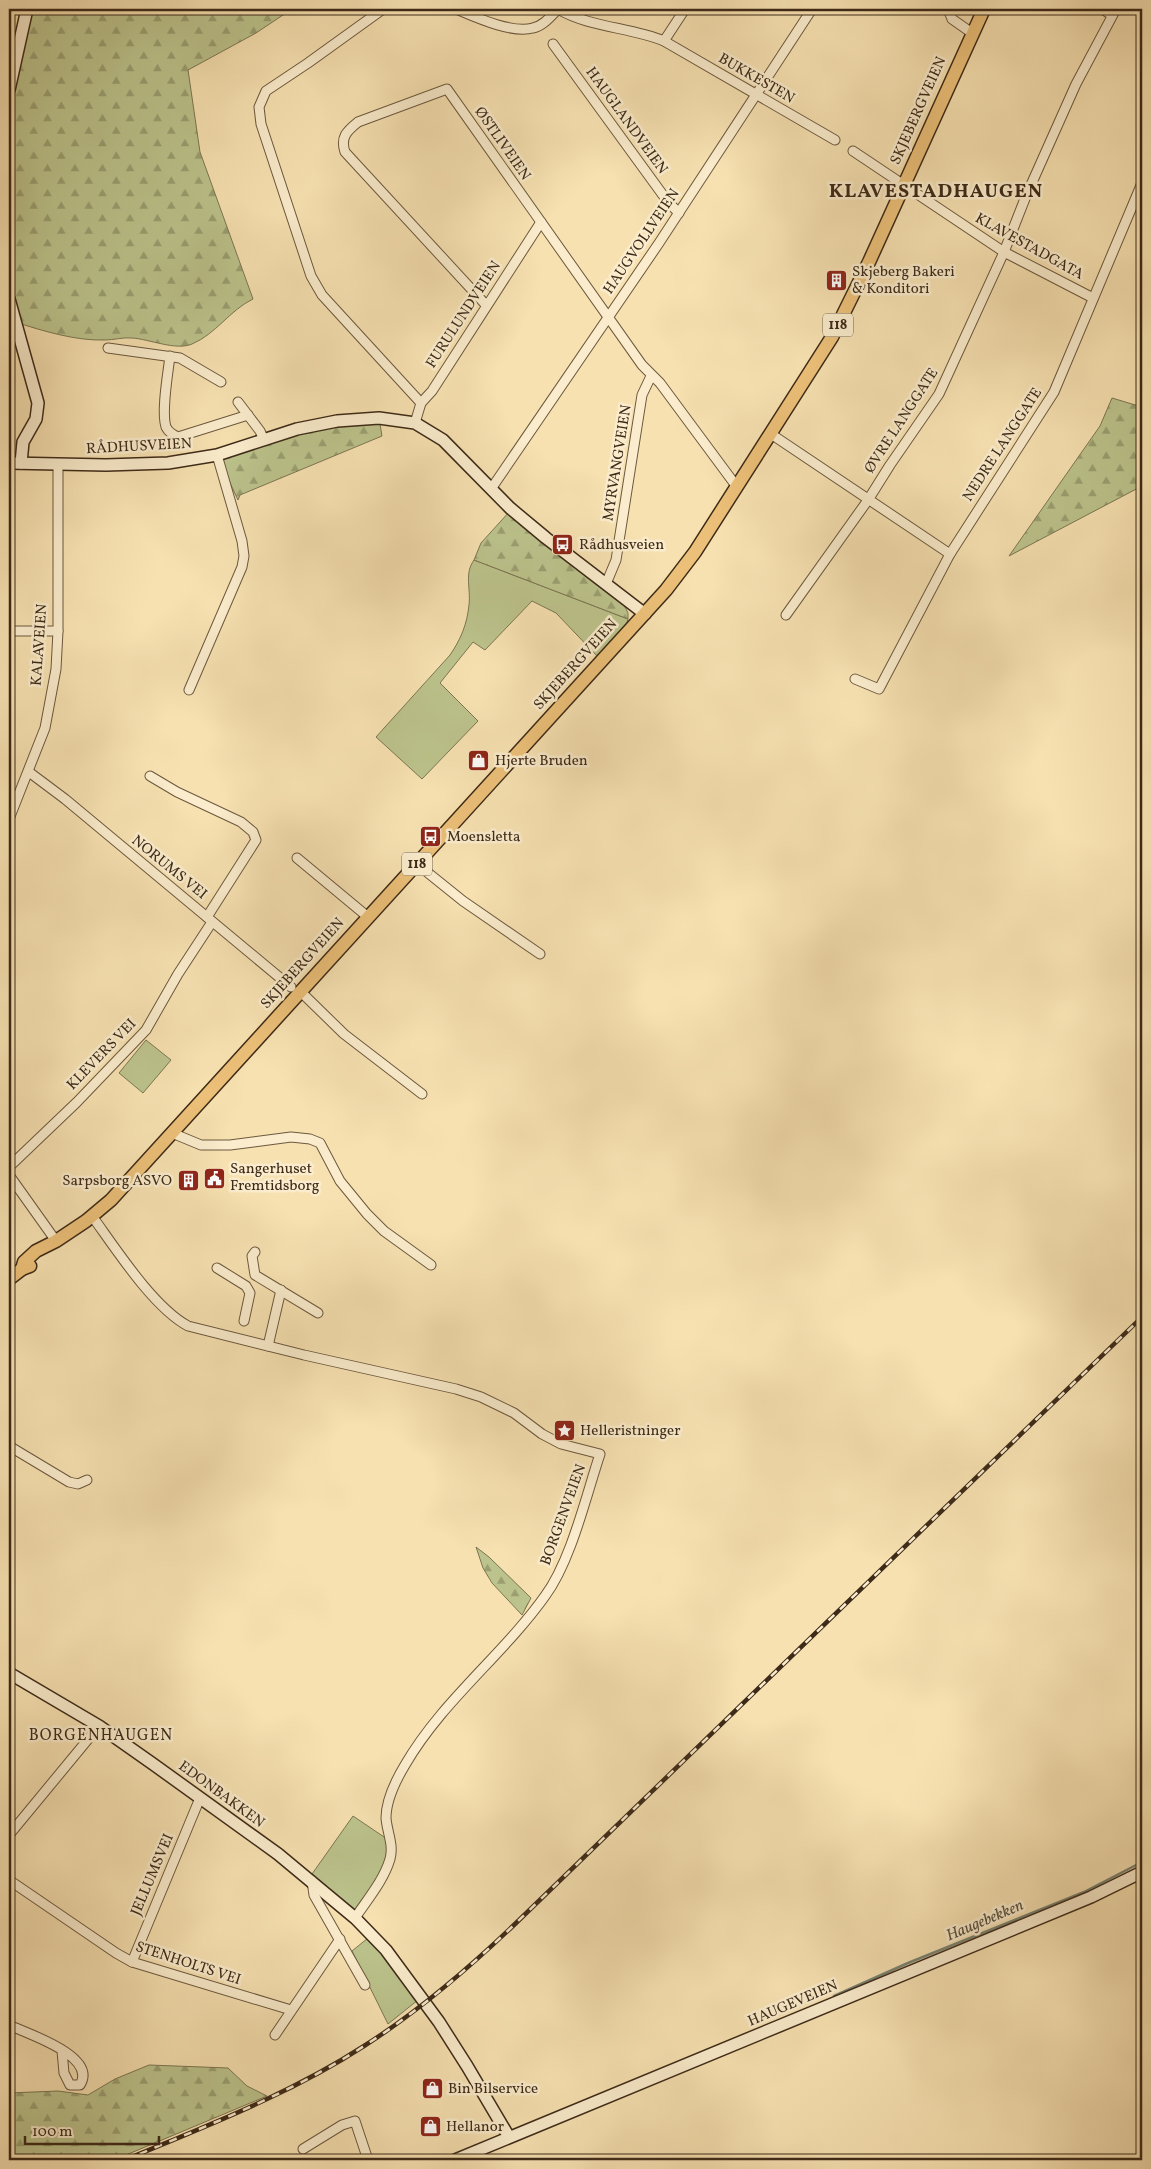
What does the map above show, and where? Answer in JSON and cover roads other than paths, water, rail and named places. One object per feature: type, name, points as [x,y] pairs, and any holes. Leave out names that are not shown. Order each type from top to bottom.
[{"type":"main road","name":"SKJEBERGVEIEN","points":[[9,1278],[41,1258],[55,1242],[111,1200],[296,990],[368,917],[666,590],[695,552],[836,329],[984,9]]},
{"type":"street","points":[[9,90],[27,9]]},
{"type":"street","points":[[383,9],[266,91],[259,107],[259,114],[311,276],[322,295],[420,403]]},
{"type":"street","points":[[456,9],[484,20],[520,30],[533,28],[545,22],[558,9]]},
{"type":"street","name":"BUKKESTEN","points":[[558,9],[572,17],[652,36],[664,41],[835,140]]},
{"type":"street","points":[[664,41],[685,9]]},
{"type":"street","name":"HAUGVOLLVEIEN","points":[[491,489],[679,213],[812,9]]},
{"type":"street","points":[[948,9],[952,19],[972,33]]},
{"type":"street","points":[[1102,9],[1114,12]]},
{"type":"street","name":"ØVRE LANGGATE","points":[[786,615],[868,500],[890,464],[939,394],[1004,252],[1026,196],[1076,84],[1114,12]]},
{"type":"street","name":"HAUGLANDVEIEN","points":[[553,44],[668,202],[679,213]]},
{"type":"street","name":"ØSTLIVEIEN","points":[[486,305],[351,159],[343,145],[343,138],[347,131],[366,119],[447,89],[651,376],[660,383],[736,487]]},
{"type":"street","name":"KLAVESTADGATA","points":[[853,152],[1004,252],[1093,298]]},
{"type":"street","name":"NEDRE LANGGATE","points":[[854,679],[878,689],[950,554],[1054,392],[1142,183]]},
{"type":"street","name":"FURULUNDVEIEN","points":[[416,423],[420,403],[432,391],[541,222]]},
{"type":"street","points":[[9,299],[38,403],[36,419],[23,442],[21,463]]},
{"type":"street","points":[[108,348],[170,356],[185,360],[221,382]]},
{"type":"street","points":[[170,356],[165,416],[167,428],[174,435],[178,437],[248,415]]},
{"type":"street","name":"MYRVANGVEIEN","points":[[606,584],[616,560],[642,395],[651,376]]},
{"type":"street","points":[[238,402],[264,440]]},
{"type":"street","name":"RÅDHUSVEIEN","points":[[9,463],[58,465],[168,463],[217,455],[298,429],[337,421],[379,418],[416,423],[443,440],[491,489],[546,538],[645,614]]},
{"type":"street","points":[[771,434],[950,554]]},
{"type":"street","points":[[189,690],[242,567],[244,556],[242,541],[217,455]]},
{"type":"street","name":"KALAVEIEN","points":[[9,819],[29,772],[49,712],[56,669],[58,630],[58,465]]},
{"type":"street","points":[[9,632],[58,630]]},
{"type":"street","name":"NORUMS VEI","points":[[29,772],[65,799],[296,990],[344,1034],[422,1094]]},
{"type":"street","name":"KLEVERS VEI","points":[[9,1166],[76,1102],[146,1030],[210,920],[233,873],[256,840],[253,832],[241,822],[177,792],[150,776]]},
{"type":"street","points":[[298,858],[368,917]]},
{"type":"street","points":[[417,864],[463,901],[540,954]]},
{"type":"street","points":[[172,1133],[201,1145],[230,1145],[292,1137],[310,1139],[320,1143],[340,1181],[367,1214],[384,1231],[430,1265]]},
{"type":"street","points":[[9,1175],[55,1242]]},
{"type":"street","name":"BORGENVEIEN","points":[[92,1216],[135,1274],[181,1322],[188,1326],[456,1389],[482,1397],[514,1413],[542,1434],[561,1444],[600,1454],[570,1544],[546,1595],[424,1734],[397,1779],[387,1806],[386,1818],[391,1850],[389,1861],[379,1882],[355,1918]]},
{"type":"street","points":[[255,1252],[252,1256],[255,1275],[318,1313]]},
{"type":"street","points":[[217,1268],[246,1286],[250,1293],[244,1321]]},
{"type":"street","points":[[268,1346],[281,1290]]},
{"type":"street","points":[[9,1446],[69,1482],[78,1484],[87,1480]]},
{"type":"street","name":"EDONBAKKEN","points":[[9,1673],[99,1726],[312,1881],[355,1918],[386,1950],[439,2022],[508,2137]]},
{"type":"street","points":[[9,1835],[99,1726]]},
{"type":"street","name":"JELLUMSVEI","points":[[132,1962],[200,1798]]},
{"type":"street","name":"HAUGEVEIEN","points":[[454,2160],[1091,1897],[1142,1872]]},
{"type":"street","name":"STENHOLTS VEI","points":[[9,1880],[132,1962],[291,2010]]},
{"type":"street","points":[[312,1881],[314,1895],[365,1985]]},
{"type":"street","points":[[274,2035],[340,1939]]},
{"type":"street","points":[[9,2025],[62,2051]]},
{"type":"street","points":[[303,2149],[342,2125],[355,2121],[368,2160]]},
{"type":"waterway","name":"Haugebekken","points":[[834,1996],[908,1963],[1084,1892],[1142,1862]]},
{"type":"railway","points":[[125,2160],[217,2122],[307,2079],[384,2033],[442,1989],[515,1924],[1142,1317]]},
{"type":"place","name":"Skjeberg Bakeri & Konditori","points":[[836,281]]},
{"type":"place","name":"Rådhusveien","points":[[563,545]]},
{"type":"place","name":"Hjerte Bruden","points":[[479,761]]},
{"type":"place","name":"Moensletta","points":[[431,837]]},
{"type":"place","name":"Sangerhuset Fremtidsborg","points":[[214,1178]]},
{"type":"place","name":"Sarpsborg ASVO","points":[[188,1181]]},
{"type":"place","name":"Helleristninger","points":[[564,1431]]},
{"type":"place","name":"Bin Bilservice","points":[[432,2089]]},
{"type":"place","name":"Hellanor","points":[[430,2127]]},
{"type":"district","name":"KLAVESTADHAUGEN","points":[[936,192]]},
{"type":"district","name":"BORGENHAUGEN","points":[[101,1736]]}]
